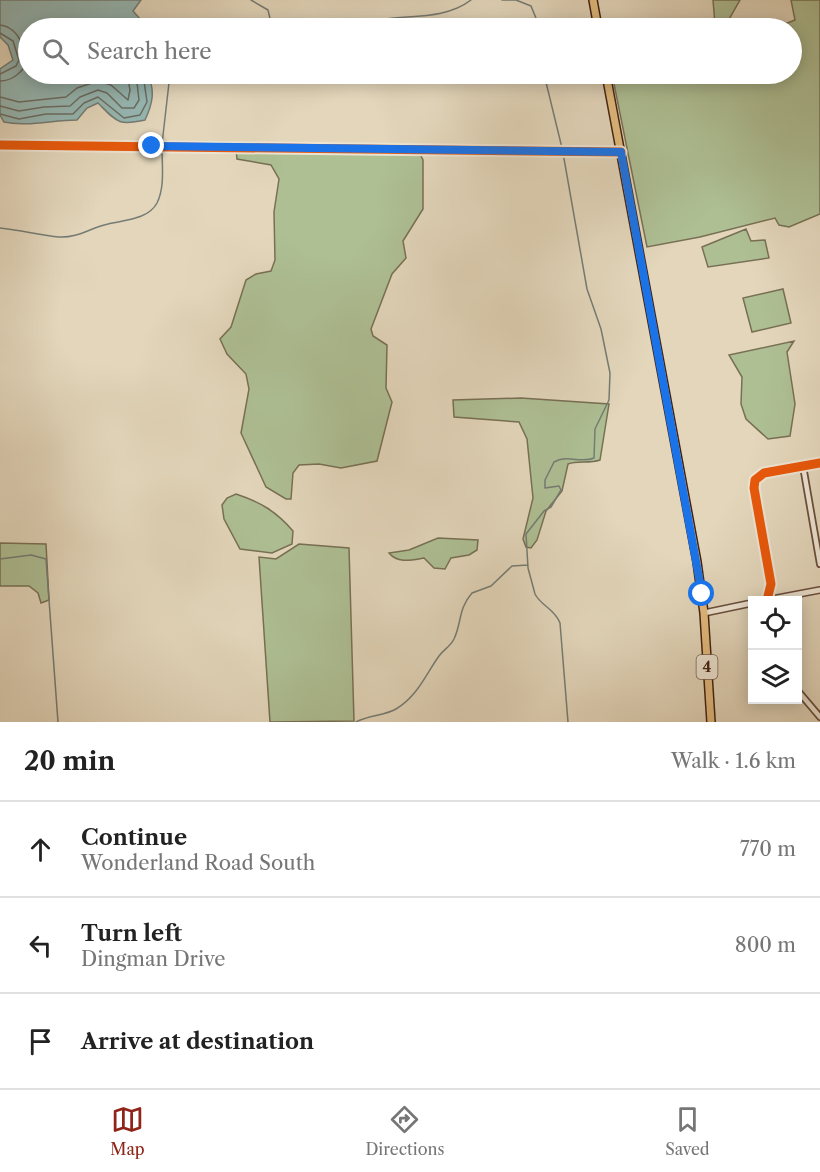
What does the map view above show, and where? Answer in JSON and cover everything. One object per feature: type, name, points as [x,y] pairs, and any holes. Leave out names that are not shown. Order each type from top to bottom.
[{"type":"main road","points":[[592,0],[596,18]]},
{"type":"main road","name":"4","points":[[608,84],[704,613],[711,722]]},
{"type":"street","points":[[0,145],[621,152]]},
{"type":"street","points":[[781,596],[775,592],[771,584],[754,488],[755,480],[764,473],[820,463]]},
{"type":"street","points":[[803,466],[820,564]]},
{"type":"street","points":[[768,596],[771,584]]},
{"type":"street","points":[[788,596],[820,590]]},
{"type":"street","points":[[704,613],[748,604]]},
{"type":"street","points":[[802,697],[820,717]]},
{"type":"green space","points":[[713,0],[740,0],[730,18],[714,18]]},
{"type":"green space","points":[[791,0],[820,0],[820,214],[789,227],[779,225],[775,218],[700,237],[647,247],[614,84],[802,84],[802,18],[795,18]]},
{"type":"green space","points":[[236,149],[420,154],[423,160],[423,209],[403,241],[406,258],[392,274],[371,329],[373,336],[387,345],[386,388],[392,402],[377,461],[341,468],[319,464],[299,465],[293,473],[291,499],[286,499],[266,487],[241,433],[249,389],[246,374],[227,354],[220,339],[231,327],[246,280],[256,274],[271,271],[275,260],[274,212],[279,179],[271,165],[237,159]]},
{"type":"green space","points":[[746,229],[751,241],[765,240],[769,258],[708,267],[702,247]]},
{"type":"green space","points":[[783,289],[791,323],[752,332],[743,298]]},
{"type":"green space","points":[[794,341],[787,352],[795,404],[790,436],[768,439],[746,419],[741,404],[742,377],[729,355]]},
{"type":"green space","points":[[521,398],[609,404],[600,460],[568,464],[562,491],[546,511],[537,540],[531,548],[526,547],[523,539],[533,498],[527,439],[519,422],[454,417],[453,400]]},
{"type":"green space","points":[[236,494],[253,500],[280,518],[293,531],[292,544],[272,553],[240,549],[224,519],[222,505],[227,498]]},
{"type":"green space","points":[[438,538],[478,540],[477,550],[469,555],[451,558],[445,569],[434,568],[424,558],[401,560],[389,553],[409,550]]},
{"type":"green space","points":[[0,543],[46,544],[49,600],[41,603],[38,593],[29,586],[0,586]]},
{"type":"green space","points":[[299,544],[349,548],[354,721],[270,722],[259,557],[276,559]]},
{"type":"water","points":[[0,0],[141,0],[133,11],[139,18],[18,18],[18,84],[151,84],[152,97],[145,120],[129,123],[119,121],[98,103],[87,108],[77,120],[30,124],[4,122],[0,115],[0,69],[13,60],[8,45],[0,37]]},
{"type":"waterway","points":[[251,0],[268,10],[270,18]]},
{"type":"waterway","points":[[399,18],[437,14],[460,7],[471,0]]},
{"type":"waterway","points":[[502,0],[516,0],[531,6],[536,18]]},
{"type":"waterway","points":[[162,144],[169,84]]},
{"type":"waterway","points":[[546,84],[562,148]]},
{"type":"waterway","points":[[0,228],[66,237],[148,213],[160,197],[162,148]]},
{"type":"waterway","points":[[563,153],[587,289],[601,329],[610,373],[609,400],[595,429],[594,458],[589,460],[564,459],[554,462],[545,480],[545,488],[559,486],[561,490],[551,507],[544,511],[526,534],[528,568],[535,594],[555,614],[560,623],[568,722]]},
{"type":"waterway","points":[[0,559],[31,555],[46,559],[58,722]]},
{"type":"waterway","points":[[356,722],[396,709],[410,698],[439,656],[452,642],[464,605],[472,593],[491,586],[512,566],[528,565]]},
{"type":"cycle path","points":[[0,145],[621,152]]},
{"type":"cycle path","points":[[768,596],[771,584],[754,488],[755,480],[764,473],[820,463]]},
{"type":"route","points":[[152,146],[621,152],[702,594]]}]
